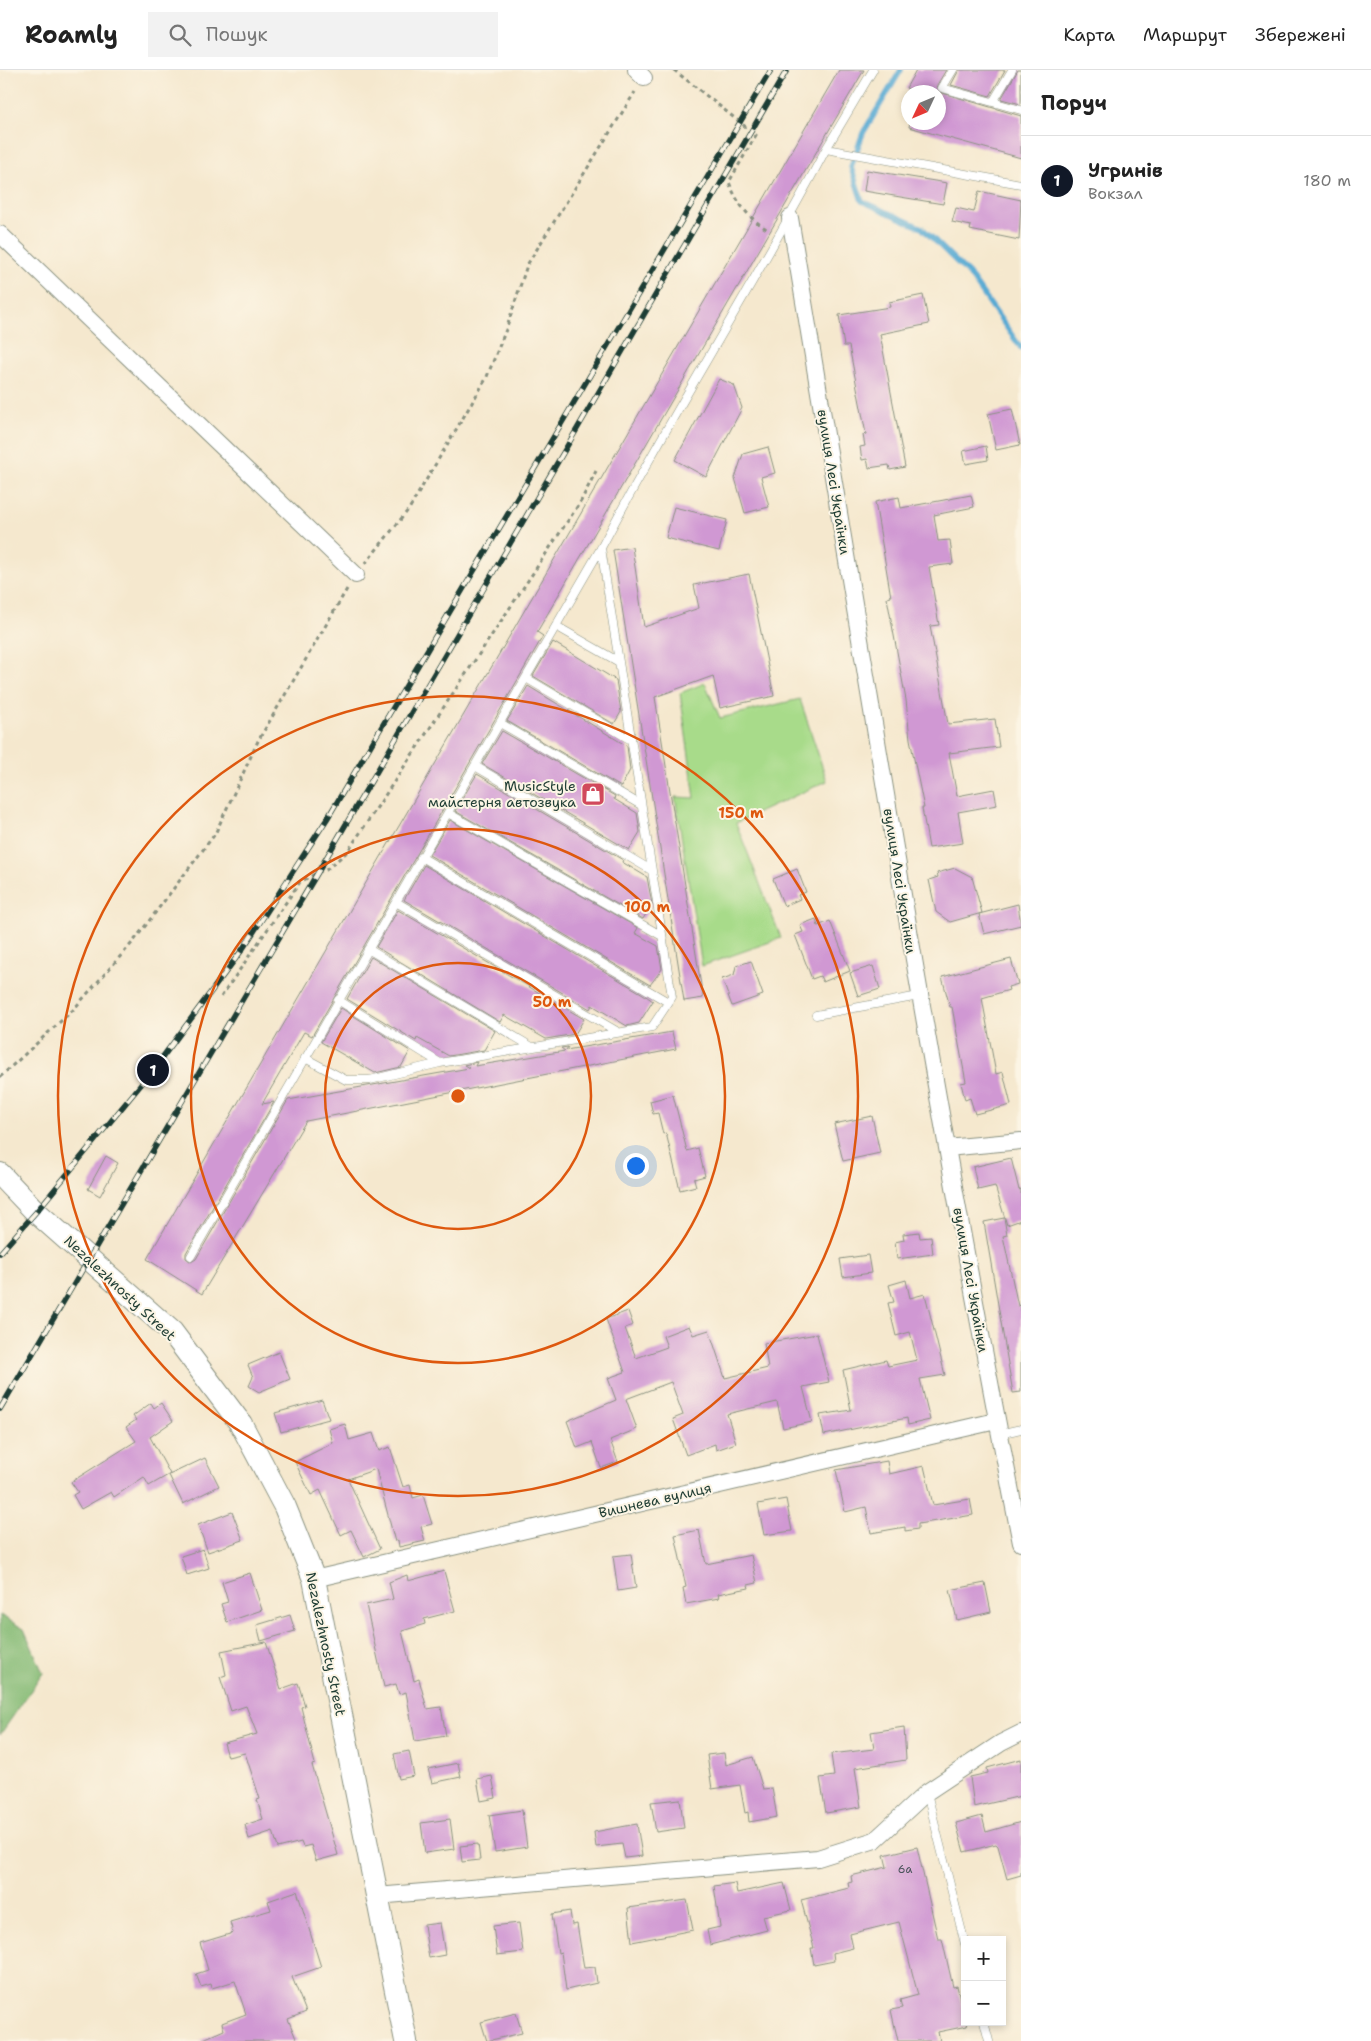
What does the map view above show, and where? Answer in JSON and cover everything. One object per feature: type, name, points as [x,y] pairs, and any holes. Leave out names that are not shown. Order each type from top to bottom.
[{"type":"street","name":"вулиця Лесі Українки","points":[[790,218],[920,996],[998,1427],[1021,1543]]},
{"type":"street","points":[[0,234],[356,575]]},
{"type":"street","points":[[947,1148],[1021,1141]]},
{"type":"street","name":"Nezalezhnosty Street","points":[[0,1174],[36,1212],[172,1332],[241,1424],[285,1507],[314,1579],[406,2041]]},
{"type":"street","name":"Вишнева вулиця","points":[[314,1579],[998,1427]]},
{"type":"street","points":[[377,1896],[818,1858],[875,1840],[927,1792],[1001,1743],[1021,1733]]},
{"type":"lane","points":[[191,1256],[601,548],[627,499],[790,218],[826,149],[873,70]]},
{"type":"lane","points":[[953,70],[942,88],[1021,110]]},
{"type":"lane","points":[[993,102],[1012,70]]},
{"type":"lane","points":[[826,149],[846,151],[1021,184]]},
{"type":"lane","points":[[305,1058],[346,1080],[370,1080],[440,1063],[652,1027],[672,997],[601,548]]},
{"type":"lane","points":[[556,626],[619,662]]},
{"type":"lane","points":[[526,678],[631,740]]},
{"type":"lane","points":[[500,723],[641,805]]},
{"type":"lane","points":[[475,766],[651,870]]},
{"type":"lane","points":[[448,812],[662,936]]},
{"type":"lane","points":[[422,858],[668,1002]]},
{"type":"lane","points":[[396,902],[618,1032]]},
{"type":"lane","points":[[368,949],[532,1047]]},
{"type":"lane","points":[[816,1015],[920,996]]},
{"type":"lane","points":[[338,1000],[440,1063]]},
{"type":"lane","points":[[998,1427],[1021,1429]]},
{"type":"lane","points":[[927,1792],[963,1936]]},
{"type":"lane","points":[[985,2026],[989,2041]]},
{"type":"path","points":[[674,70],[756,135],[729,182],[734,195],[752,220],[779,237]]},
{"type":"path","points":[[221,997],[300,882],[318,872],[326,870],[348,851],[581,500],[596,471]]},
{"type":"green space","points":[[705,683],[720,718],[800,699],[827,781],[736,823],[781,938],[702,966],[675,797],[695,798],[680,693]]},
{"type":"green space","points":[[0,1615],[24,1629],[43,1673],[0,1735]]},
{"type":"building","points":[[839,70],[864,70],[537,632],[543,636],[312,1036],[304,1032],[262,1104],[274,1102],[186,1253],[186,1258],[191,1262],[196,1259],[288,1100],[469,1068],[464,1065],[477,1062],[475,1066],[565,1051],[561,1048],[568,1047],[566,1050],[672,1032],[676,1049],[306,1121],[202,1294],[147,1259]]},
{"type":"building","points":[[916,70],[946,70],[937,85],[908,85]]},
{"type":"building","points":[[959,70],[1005,70],[990,96],[951,85]]},
{"type":"building","points":[[1018,70],[1021,70],[1021,104],[1001,99]]},
{"type":"building","points":[[946,94],[1021,116],[1021,158],[920,130],[946,130]]},
{"type":"building","points":[[867,170],[947,183],[943,204],[864,191]]},
{"type":"building","points":[[979,191],[1021,200],[1019,240],[970,230],[971,226],[952,222],[956,208],[974,212]]},
{"type":"building","points":[[923,295],[929,324],[880,334],[905,467],[890,470],[889,465],[869,468],[867,459],[862,460],[860,447],[865,446],[863,435],[866,434],[849,346],[844,346],[839,315],[890,307],[889,302]]},
{"type":"building","points":[[719,379],[734,385],[742,408],[706,477],[675,460]]},
{"type":"building","points":[[1012,409],[1020,445],[996,450],[988,414]]},
{"type":"building","points":[[986,446],[988,460],[966,464],[963,451]]},
{"type":"building","points":[[768,447],[775,473],[761,477],[769,507],[745,513],[735,478],[743,454]]},
{"type":"building","points":[[971,495],[974,507],[934,515],[938,541],[950,540],[953,564],[929,567],[939,625],[930,626],[948,724],[995,719],[999,747],[949,753],[957,796],[994,789],[997,805],[958,812],[963,843],[929,848],[922,808],[924,808],[910,739],[906,700],[887,598],[891,597],[875,502],[899,497],[901,508]]},
{"type":"building","points":[[674,507],[727,520],[719,551],[666,538]]},
{"type":"building","points":[[632,547],[644,627],[699,608],[694,585],[749,574],[774,696],[720,708],[713,676],[655,697],[703,998],[684,1001],[613,550]]},
{"type":"building","points":[[553,642],[616,680],[621,712],[614,724],[533,676]]},
{"type":"building","points":[[528,686],[627,746],[630,770],[621,787],[507,721]]},
{"type":"building","points":[[502,731],[615,796],[614,799],[637,813],[640,832],[629,850],[482,764]]},
{"type":"building","points":[[477,774],[623,860],[622,862],[647,877],[652,904],[643,919],[455,811]]},
{"type":"building","points":[[450,820],[638,928],[635,933],[658,946],[662,969],[650,985],[429,855]]},
{"type":"building","points":[[424,865],[653,1001],[639,1023],[627,1026],[592,1005],[590,1009],[404,900]]},
{"type":"building","points":[[955,868],[972,877],[982,913],[950,922],[936,912],[929,880],[938,877],[937,873]]},
{"type":"building","points":[[797,869],[806,892],[798,895],[800,899],[784,906],[773,879]]},
{"type":"building","points":[[1018,904],[1021,925],[984,934],[979,914]]},
{"type":"building","points":[[398,910],[584,1019],[575,1034],[546,1039],[504,1015],[500,1022],[376,947]]},
{"type":"building","points":[[816,919],[818,926],[830,921],[850,971],[823,982],[820,976],[812,979],[795,935],[803,932],[800,925]]},
{"type":"building","points":[[371,957],[495,1031],[484,1050],[449,1056],[417,1038],[416,1041],[347,999]]},
{"type":"building","points":[[1011,959],[1018,984],[1008,987],[1009,990],[982,998],[996,1074],[1003,1072],[1011,1105],[975,1114],[970,1098],[965,1100],[961,1083],[966,1082],[952,1007],[950,1007],[942,977]]},
{"type":"building","points":[[751,961],[763,995],[732,1006],[722,979],[734,975],[736,966]]},
{"type":"building","points":[[873,966],[880,989],[858,996],[850,973]]},
{"type":"building","points":[[341,1008],[410,1051],[401,1067],[375,1073],[321,1042]]},
{"type":"building","points":[[673,1095],[687,1151],[698,1148],[705,1176],[694,1179],[696,1186],[680,1190],[666,1133],[663,1134],[658,1113],[653,1114],[650,1101]]},
{"type":"building","points":[[872,1116],[880,1153],[843,1161],[834,1124]]},
{"type":"building","points":[[106,1156],[118,1163],[100,1196],[88,1189]]},
{"type":"building","points":[[1011,1158],[1019,1190],[1021,1189],[1021,1220],[1007,1225],[995,1186],[978,1190],[973,1167]]},
{"type":"building","points":[[1004,1218],[1007,1235],[1003,1236],[1018,1306],[1021,1305],[1021,1392],[1013,1393],[984,1222]]},
{"type":"building","points":[[919,1232],[920,1238],[931,1237],[933,1254],[897,1259],[895,1242],[904,1240],[903,1234]]},
{"type":"building","points":[[868,1255],[871,1273],[843,1277],[840,1259]]},
{"type":"building","points":[[906,1280],[910,1298],[925,1294],[945,1375],[920,1379],[930,1420],[908,1425],[907,1418],[824,1435],[820,1415],[851,1410],[843,1370],[886,1360],[888,1366],[917,1360],[910,1332],[896,1336],[888,1303],[894,1302],[889,1285]]},
{"type":"building","points":[[628,1311],[633,1325],[625,1328],[636,1358],[667,1347],[663,1336],[689,1326],[693,1335],[709,1330],[725,1378],[768,1368],[764,1343],[817,1334],[829,1382],[803,1387],[812,1422],[783,1428],[777,1402],[727,1414],[736,1443],[716,1450],[715,1444],[686,1455],[673,1419],[683,1415],[671,1382],[626,1399],[637,1429],[610,1440],[618,1462],[601,1468],[592,1442],[577,1448],[567,1421],[616,1400],[608,1378],[625,1372],[606,1319]]},
{"type":"building","points":[[279,1352],[290,1379],[259,1392],[249,1386],[253,1377],[248,1365]]},
{"type":"building","points":[[322,1400],[329,1419],[281,1432],[275,1413]]},
{"type":"building","points":[[151,1403],[154,1408],[161,1403],[173,1421],[150,1437],[170,1474],[149,1486],[144,1477],[114,1497],[111,1492],[81,1509],[73,1495],[78,1492],[71,1482],[136,1441],[126,1427],[136,1420],[133,1416]]},
{"type":"building","points":[[345,1424],[349,1440],[373,1433],[379,1451],[390,1447],[403,1487],[410,1485],[413,1498],[423,1495],[432,1524],[421,1527],[425,1541],[399,1547],[398,1540],[395,1542],[376,1469],[348,1479],[380,1549],[364,1557],[351,1530],[341,1535],[320,1490],[311,1495],[295,1462],[333,1443],[329,1429]]},
{"type":"building","points":[[205,1458],[219,1486],[183,1504],[169,1475]]},
{"type":"building","points":[[887,1461],[889,1474],[924,1466],[933,1505],[970,1499],[973,1515],[918,1524],[918,1529],[905,1531],[905,1527],[871,1533],[866,1507],[845,1512],[836,1470]]},
{"type":"building","points":[[786,1499],[792,1531],[764,1535],[758,1504]]},
{"type":"building","points":[[232,1512],[243,1540],[208,1552],[198,1525]]},
{"type":"building","points":[[699,1530],[706,1564],[751,1555],[757,1583],[748,1585],[749,1588],[718,1594],[719,1598],[686,1604],[683,1588],[686,1587],[675,1535]]},
{"type":"building","points":[[203,1549],[209,1568],[187,1575],[181,1556]]},
{"type":"building","points":[[631,1554],[636,1588],[618,1591],[613,1556]]},
{"type":"building","points":[[444,1571],[455,1611],[424,1619],[425,1624],[402,1631],[414,1681],[419,1679],[427,1709],[441,1707],[446,1736],[415,1741],[406,1692],[399,1694],[396,1684],[384,1687],[366,1605],[393,1599],[389,1582],[407,1575],[408,1581]]},
{"type":"building","points":[[250,1573],[262,1610],[227,1622],[221,1604],[228,1602],[222,1582]]},
{"type":"building","points":[[985,1583],[991,1612],[957,1620],[950,1590]]},
{"type":"building","points":[[290,1615],[295,1631],[261,1641],[257,1625]]},
{"type":"building","points":[[266,1642],[281,1689],[298,1683],[305,1706],[301,1707],[315,1764],[312,1765],[338,1855],[316,1861],[311,1845],[303,1847],[301,1842],[278,1848],[273,1831],[249,1839],[245,1825],[263,1819],[257,1800],[260,1799],[245,1753],[228,1757],[224,1743],[257,1734],[246,1706],[231,1711],[220,1677],[226,1675],[221,1651]]},
{"type":"building","points":[[904,1727],[906,1760],[855,1768],[861,1807],[826,1813],[820,1778],[834,1776],[831,1754],[874,1749],[871,1732]]},
{"type":"building","points":[[409,1751],[414,1776],[399,1779],[394,1754]]},
{"type":"building","points":[[724,1753],[726,1765],[753,1757],[763,1789],[772,1788],[777,1817],[749,1822],[748,1812],[745,1813],[740,1785],[712,1789],[707,1755]]},
{"type":"building","points":[[1021,1759],[1021,1796],[974,1807],[970,1777],[988,1773],[987,1768]]},
{"type":"building","points":[[458,1763],[461,1777],[432,1783],[428,1769]]},
{"type":"building","points":[[492,1776],[496,1798],[481,1801],[477,1779]]},
{"type":"building","points":[[680,1799],[684,1828],[656,1832],[651,1802]]},
{"type":"building","points":[[522,1810],[527,1847],[495,1852],[489,1815]]},
{"type":"building","points":[[982,1816],[986,1832],[1021,1822],[1021,1875],[1007,1879],[996,1844],[964,1852],[956,1823]]},
{"type":"building","points":[[450,1819],[454,1849],[425,1853],[421,1823]]},
{"type":"building","points":[[637,1824],[642,1856],[625,1858],[622,1844],[596,1847],[594,1832]]},
{"type":"building","points":[[478,1844],[480,1860],[462,1862],[460,1846]]},
{"type":"building","points":[[917,1847],[938,1939],[942,1939],[953,1987],[957,1986],[961,2002],[961,2026],[967,2026],[938,2032],[940,2041],[898,2041],[891,2010],[902,2008],[900,2000],[918,1995],[899,1922],[850,1934],[853,1948],[833,1953],[834,1961],[814,1965],[811,1948],[814,1948],[801,1900],[849,1888],[848,1883],[852,1882],[851,1876],[887,1867],[884,1855]]},
{"type":"building","points":[[735,1883],[737,1893],[784,1883],[791,1910],[763,1916],[767,1930],[710,1945],[707,1930],[720,1927],[714,1886]]},
{"type":"building","points":[[297,1891],[321,1967],[292,1977],[306,2012],[288,2019],[297,2041],[199,2041],[224,2030],[222,2023],[246,2014],[235,1981],[212,1988],[211,1984],[201,1987],[196,1974],[208,1970],[200,1943],[233,1933],[230,1922],[271,1910],[268,1901]]},
{"type":"building","points":[[687,1900],[693,1930],[632,1942],[628,1908]]},
{"type":"building","points":[[570,1911],[572,1925],[577,1924],[584,1968],[595,1967],[597,1983],[566,1990],[561,1952],[558,1953],[552,1914]]},
{"type":"building","points":[[440,1923],[445,1955],[429,1958],[424,1925]]},
{"type":"building","points":[[519,1923],[523,1952],[497,1955],[493,1926]]},
{"type":"building","points":[[516,2013],[522,2033],[487,2041],[481,2022]]},
{"type":"waterway","points":[[901,70],[863,133],[851,167],[862,201],[922,228],[969,274],[1021,348]]},
{"type":"railway","points":[[0,1253],[153,1070],[242,950],[327,819],[771,70]]},
{"type":"railway","points":[[0,1409],[318,872],[787,70]]},
{"type":"place","name":"MusicStyle майстерня автозвука","points":[[593,794]]},
{"type":"place","name":"Угринів","points":[[153,1070]]}]
